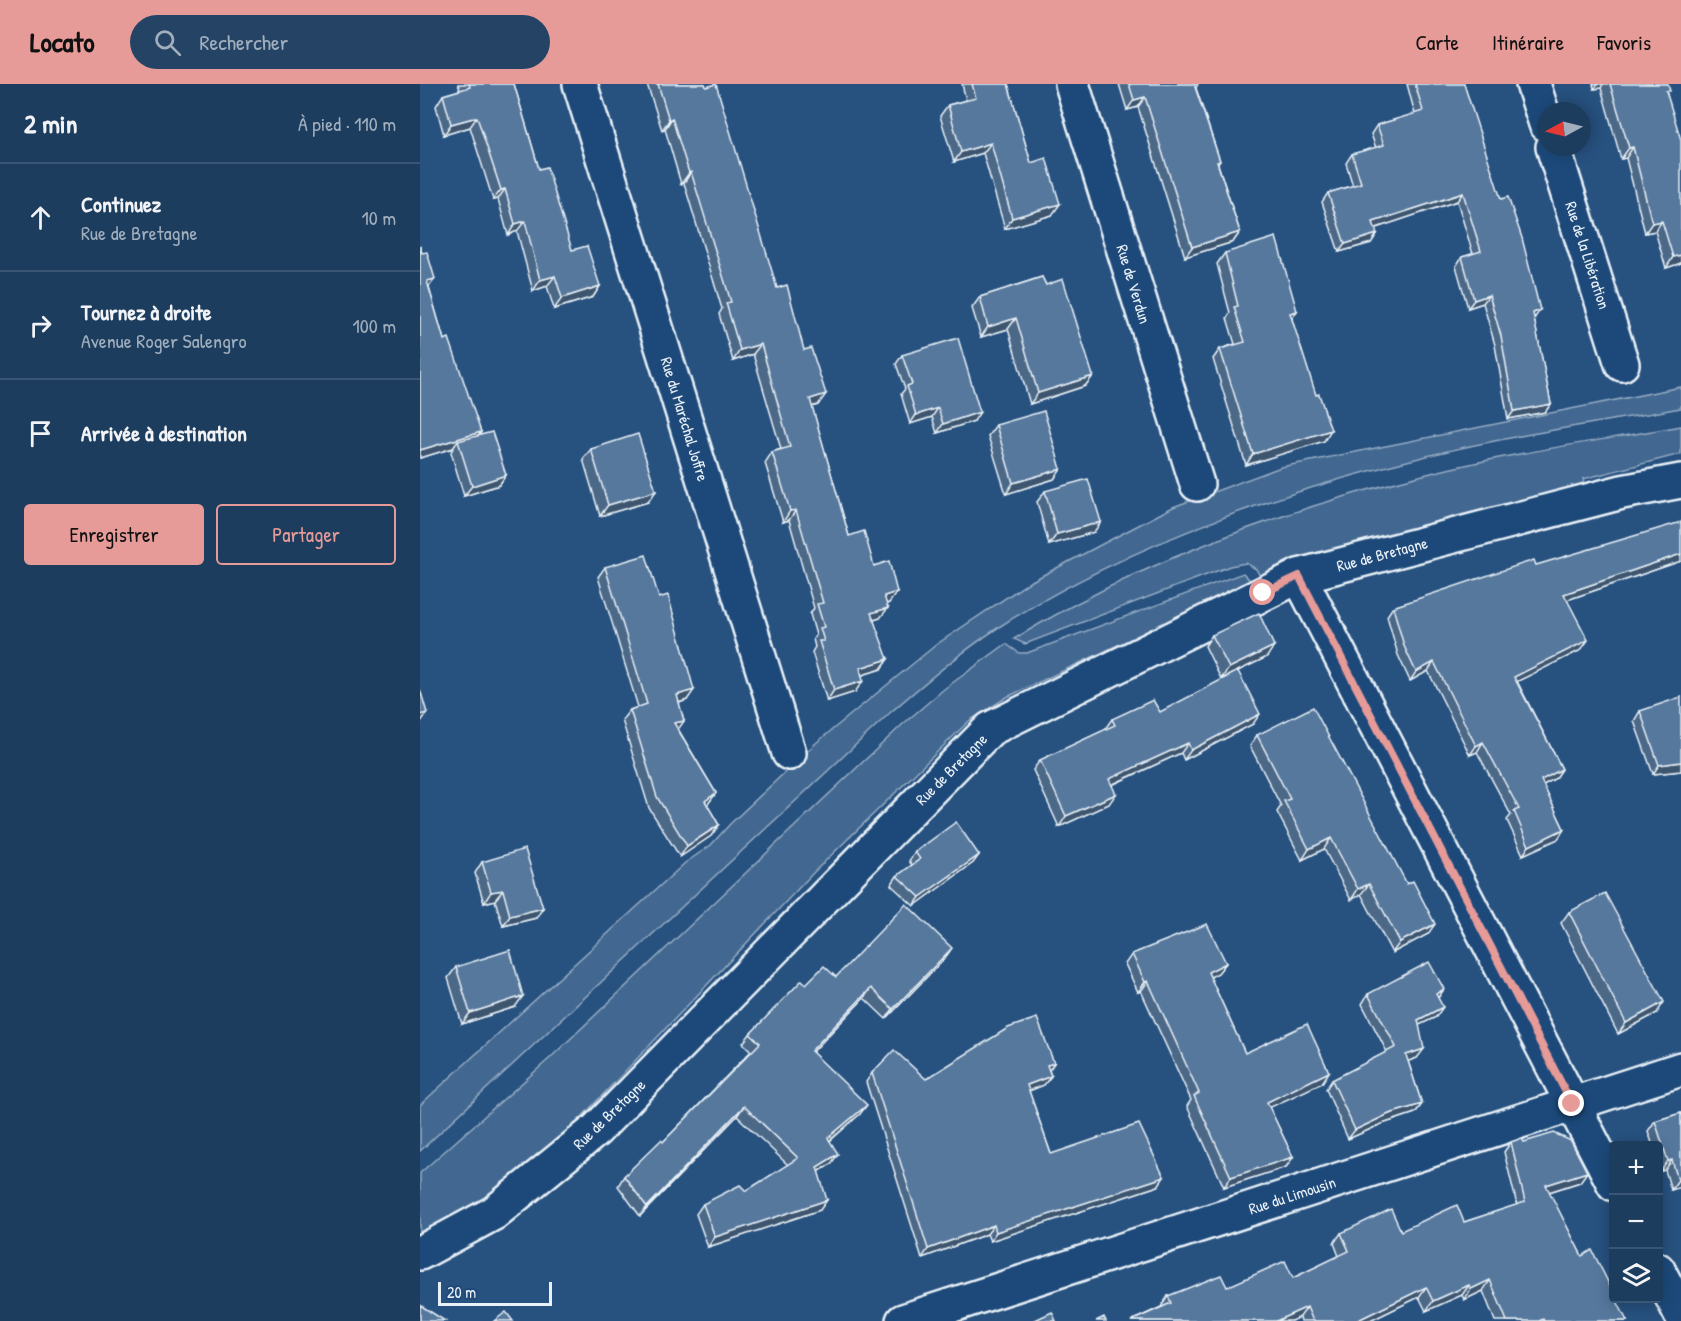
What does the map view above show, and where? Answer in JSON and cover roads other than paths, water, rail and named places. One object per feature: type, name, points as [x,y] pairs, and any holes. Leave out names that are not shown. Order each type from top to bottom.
[{"type":"street","name":"Rue du Maréchal Joffre","points":[[580,84],[789,753]]},
{"type":"street","name":"Rue de Verdun","points":[[1072,84],[1197,484]]},
{"type":"street","points":[[1533,84],[1539,102]]},
{"type":"street","name":"Rue de la Libération","points":[[1556,156],[1622,364]]},
{"type":"street","name":"Rue de Bretagne","points":[[420,1253],[494,1213],[596,1130],[990,729],[1299,576],[1622,492],[1681,481]]},
{"type":"street","points":[[1299,576],[1609,1174]]},
{"type":"street","name":"Rue du Limousin","points":[[903,1321],[1681,1069]]},
{"type":"street","points":[[1663,1278],[1681,1314]]}]
